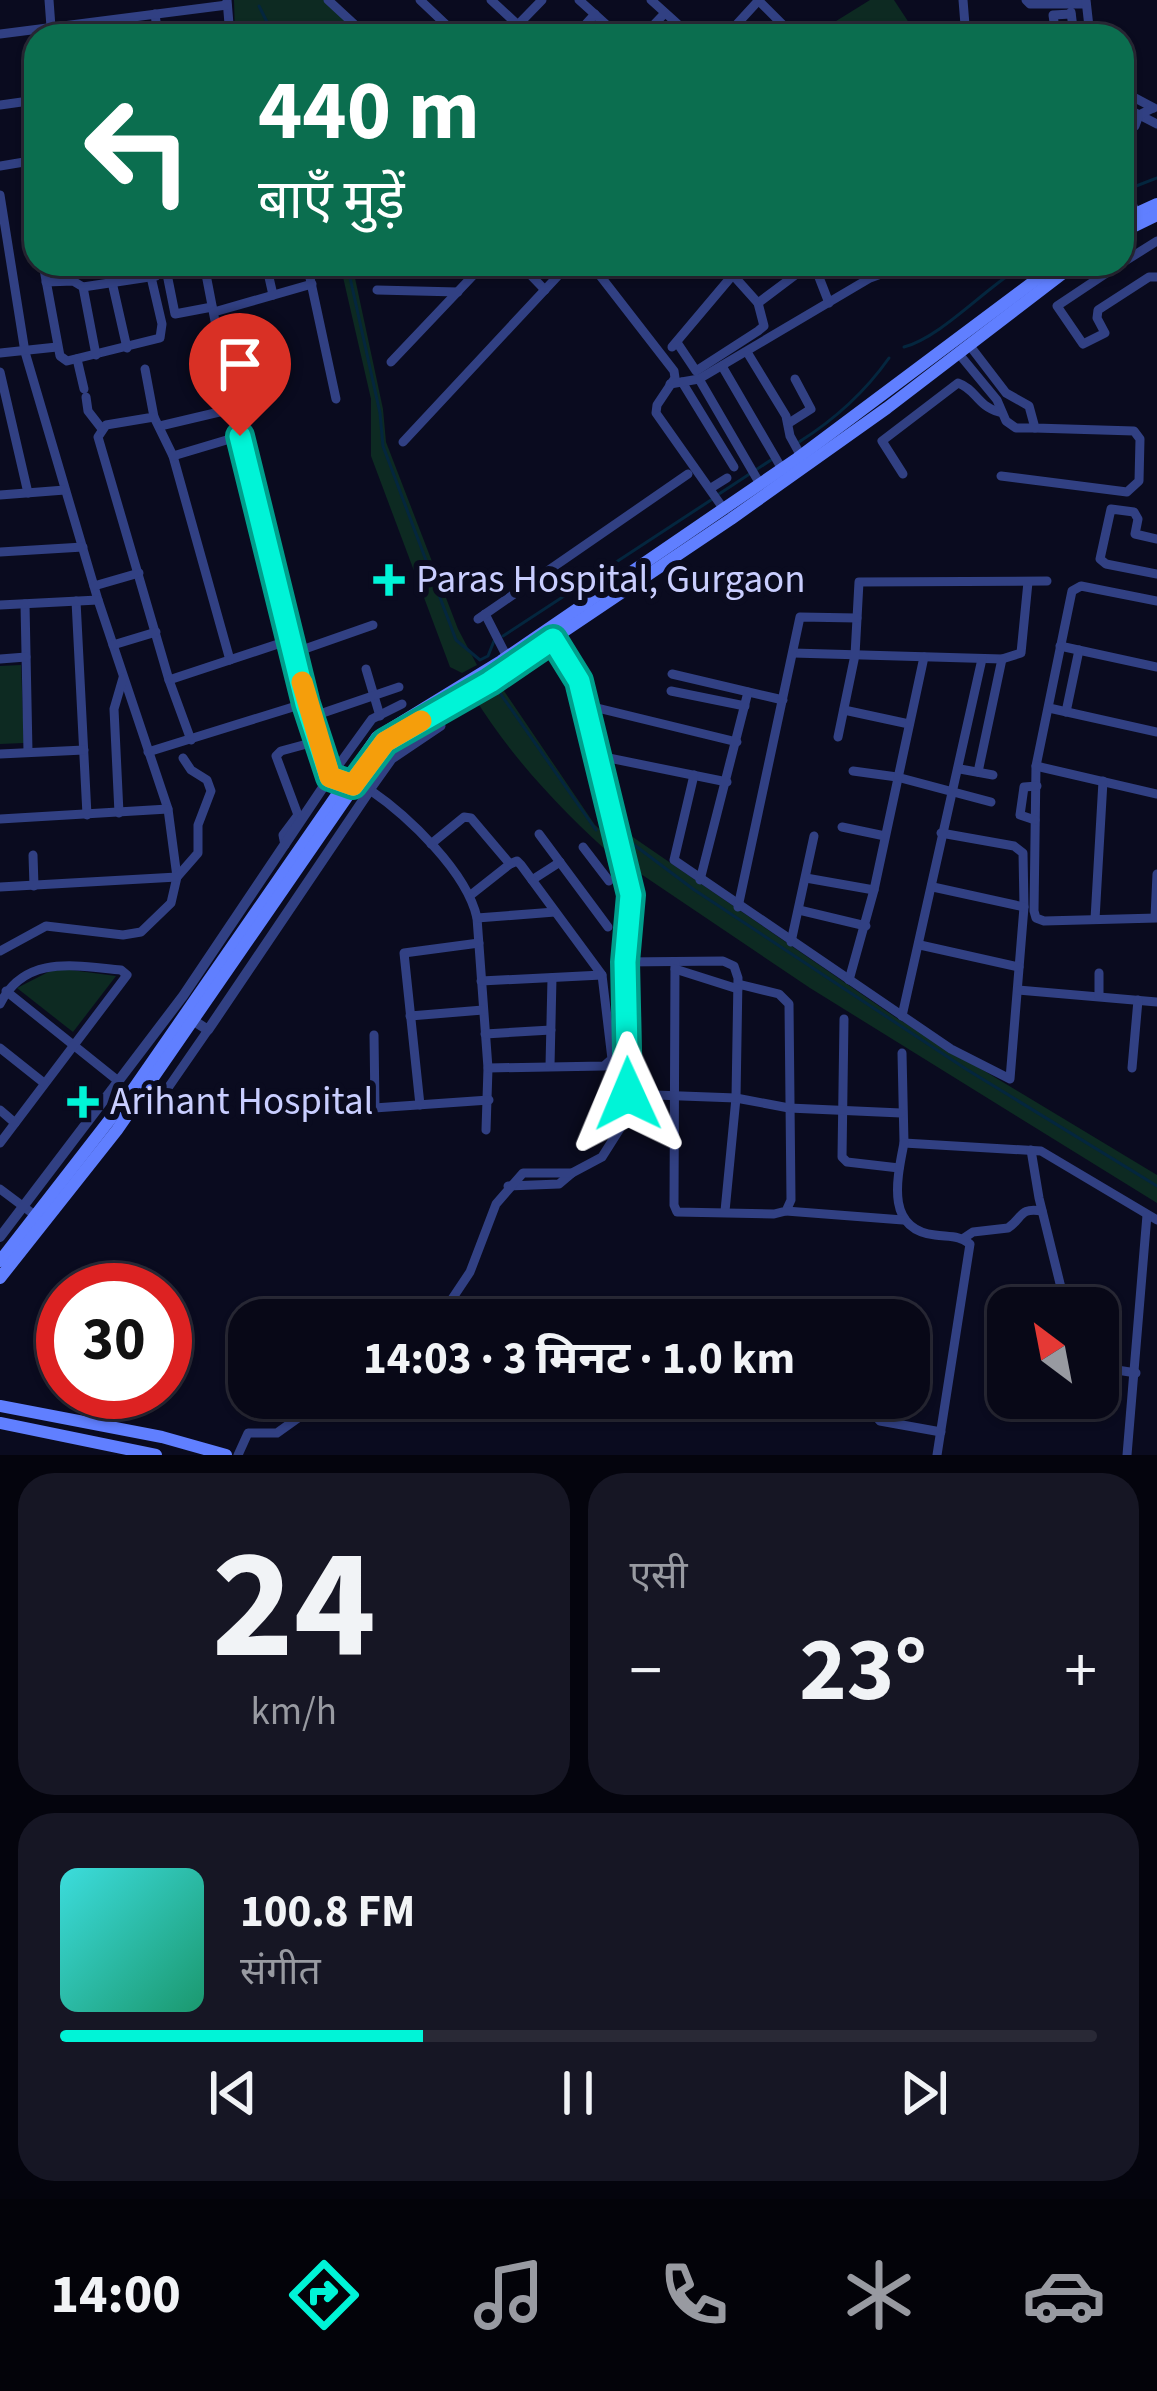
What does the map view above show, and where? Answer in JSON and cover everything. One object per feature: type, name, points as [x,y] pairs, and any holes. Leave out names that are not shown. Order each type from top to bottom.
[{"type":"main road","points":[[1136,212],[1157,204]]},
{"type":"main road","points":[[0,1261],[30,1211],[376,736],[504,651],[774,458],[799,452],[1041,276]]},
{"type":"main road","points":[[0,1279],[117,1130],[194,1021],[342,782],[385,742],[490,682],[731,519],[1060,276]]},
{"type":"main road","points":[[0,1406],[226,1455]]},
{"type":"main road","points":[[1,1423],[156,1455]]},
{"type":"street","points":[[328,0],[354,24]]},
{"type":"street","points":[[340,12],[351,0]]},
{"type":"street","points":[[420,0],[446,24]]},
{"type":"street","points":[[491,0],[517,24]]},
{"type":"street","points":[[519,24],[542,0]]},
{"type":"street","points":[[579,0],[606,24]]},
{"type":"street","points":[[651,0],[677,24]]},
{"type":"street","points":[[737,24],[758,0],[782,24]]},
{"type":"street","points":[[1026,0],[1070,6],[1086,2]]},
{"type":"street","points":[[75,24],[227,3]]},
{"type":"street","points":[[654,24],[665,13]]},
{"type":"street","points":[[155,14],[156,24]]},
{"type":"street","points":[[586,24],[595,14]]},
{"type":"street","points":[[1134,122],[1155,109]]},
{"type":"street","points":[[1134,117],[1157,124]]},
{"type":"street","points":[[0,195],[5,264],[25,352],[98,601],[168,809],[177,877],[171,903],[141,932],[123,935],[46,926],[0,951]]},
{"type":"street","points":[[1134,208],[1136,212]]},
{"type":"street","points":[[45,276],[46,283],[57,347],[63,359],[154,342],[163,334],[151,277],[83,287],[73,281],[46,283]]},
{"type":"street","points":[[167,276],[175,314],[312,284]]},
{"type":"street","points":[[206,276],[232,409],[318,741],[342,782],[380,800],[431,844],[472,894],[488,1068],[486,1130]]},
{"type":"street","points":[[269,276],[273,295]]},
{"type":"street","points":[[310,276],[336,399]]},
{"type":"street","points":[[391,362],[473,276]]},
{"type":"street","points":[[532,276],[545,290]]},
{"type":"street","points":[[404,442],[558,276]]},
{"type":"street","points":[[601,276],[662,352],[676,383],[734,467]]},
{"type":"street","points":[[662,352],[678,344],[731,276]]},
{"type":"street","points":[[678,344],[696,371],[764,326],[758,303],[734,276]]},
{"type":"street","points":[[758,303],[794,276]]},
{"type":"street","points":[[818,276],[829,303]]},
{"type":"street","points":[[727,478],[717,497],[656,413],[676,383],[699,379],[876,276]]},
{"type":"street","points":[[1102,276],[1058,306],[1083,344],[1105,333],[1098,310],[1148,277],[1157,277]]},
{"type":"street","points":[[112,282],[128,348]]},
{"type":"street","points":[[83,287],[96,355]]},
{"type":"street","points":[[377,290],[458,292]]},
{"type":"street","points":[[0,297],[15,296]]},
{"type":"street","points":[[0,352],[57,347]]},
{"type":"street","points":[[964,350],[1016,428],[1133,431],[1140,440],[1139,481],[1126,492],[1001,476]]},
{"type":"street","points":[[747,352],[799,452]]},
{"type":"street","points":[[76,359],[88,411],[102,429]]},
{"type":"street","points":[[722,366],[774,458]]},
{"type":"street","points":[[145,369],[230,660]]},
{"type":"street","points":[[0,373],[28,493]]},
{"type":"street","points":[[699,379],[755,475]]},
{"type":"street","points":[[774,458],[789,430],[811,409],[794,379]]},
{"type":"street","points":[[902,474],[882,440],[958,382],[984,408],[1001,401],[1029,406],[1035,428]]},
{"type":"street","points":[[102,429],[232,409]]},
{"type":"street","points":[[102,429],[98,437],[191,740]]},
{"type":"street","points":[[173,456],[240,436]]},
{"type":"street","points":[[504,651],[482,616],[688,474]]},
{"type":"street","points":[[0,496],[65,490]]},
{"type":"street","points":[[1157,539],[1137,536],[1137,515],[1116,507],[1109,512],[1100,559],[1157,574]]},
{"type":"street","points":[[0,552],[83,547]]},
{"type":"street","points":[[94,586],[139,572]]},
{"type":"street","points":[[838,737],[855,655],[859,582],[1047,581]]},
{"type":"street","points":[[793,653],[1002,659],[1021,653],[1024,646],[1028,582]]},
{"type":"street","points":[[1157,601],[1075,586],[1036,766],[1037,786],[1024,787],[1020,815],[1035,820],[1036,918],[1044,922],[1156,918],[1157,874]]},
{"type":"street","points":[[76,601],[87,815]]},
{"type":"street","points":[[0,605],[98,601]]},
{"type":"street","points":[[25,604],[28,752]]},
{"type":"street","points":[[738,907],[800,616],[857,618]]},
{"type":"street","points":[[296,652],[374,625]]},
{"type":"street","points":[[112,645],[156,632]]},
{"type":"street","points":[[169,680],[293,639]]},
{"type":"street","points":[[452,1299],[470,1272],[496,1204],[508,1186],[523,1173],[572,1173],[602,1157],[621,1127],[628,1094],[625,962],[631,895],[579,681],[553,639]]},
{"type":"street","points":[[1060,646],[1157,667]]},
{"type":"street","points":[[1066,712],[1079,650]]},
{"type":"street","points":[[0,658],[26,657]]},
{"type":"street","points":[[850,980],[924,657]]},
{"type":"street","points":[[902,1016],[982,658]]},
{"type":"street","points":[[978,772],[1002,659]]},
{"type":"street","points":[[366,669],[380,716]]},
{"type":"street","points":[[672,674],[783,700]]},
{"type":"street","points":[[119,813],[114,709],[123,678]]},
{"type":"street","points":[[311,717],[399,687]]},
{"type":"street","points":[[670,691],[745,706]]},
{"type":"street","points":[[700,880],[748,692]]},
{"type":"street","points":[[148,752],[306,704]]},
{"type":"street","points":[[6,991],[123,1085],[285,844],[342,782],[365,727],[402,704]]},
{"type":"street","points":[[585,705],[737,742]]},
{"type":"street","points":[[1049,708],[1157,732]]},
{"type":"street","points":[[844,710],[909,724]]},
{"type":"street","points":[[161,1098],[392,759],[441,726]]},
{"type":"street","points":[[285,844],[283,835],[298,814],[276,756],[318,741]]},
{"type":"street","points":[[0,754],[84,749]]},
{"type":"street","points":[[594,755],[727,782]]},
{"type":"street","points":[[0,887],[177,877],[198,853],[198,825],[211,791],[207,780],[183,758]]},
{"type":"street","points":[[1036,766],[1157,794]]},
{"type":"street","points":[[960,769],[993,775]]},
{"type":"street","points":[[853,771],[898,777],[991,802]]},
{"type":"street","points":[[694,775],[674,860],[951,1049],[1010,1079],[1024,907],[1023,854],[1019,848],[941,833]]},
{"type":"street","points":[[1095,919],[1102,782]]},
{"type":"street","points":[[0,819],[168,809]]},
{"type":"street","points":[[431,844],[464,817],[471,818],[510,864]]},
{"type":"street","points":[[842,827],[885,836]]},
{"type":"street","points":[[539,834],[608,926]]},
{"type":"street","points":[[791,943],[814,836]]},
{"type":"street","points":[[584,848],[609,881]]},
{"type":"street","points":[[33,855],[34,886]]},
{"type":"street","points":[[569,875],[592,859]]},
{"type":"street","points":[[472,894],[517,861],[602,975],[610,1064],[488,1068]]},
{"type":"street","points":[[532,880],[560,862]]},
{"type":"street","points":[[806,878],[874,890]]},
{"type":"street","points":[[933,887],[1024,907]]},
{"type":"street","points":[[800,910],[866,926]]},
{"type":"street","points":[[477,918],[556,912]]},
{"type":"street","points":[[419,1105],[404,953],[479,943]]},
{"type":"street","points":[[920,945],[1019,967]]},
{"type":"street","points":[[625,962],[675,966],[723,961],[734,967],[738,987],[736,1097],[725,1211]]},
{"type":"street","points":[[0,1004],[6,991],[52,964],[127,975],[0,1142]]},
{"type":"street","points":[[675,966],[738,987],[779,994],[789,1004],[791,1200],[786,1211]]},
{"type":"street","points":[[675,966],[675,1210],[786,1211],[903,1220]]},
{"type":"street","points":[[1099,996],[1100,973]]},
{"type":"street","points":[[482,981],[602,975]]},
{"type":"street","points":[[550,1066],[552,978]]},
{"type":"street","points":[[1018,990],[1157,1002]]},
{"type":"street","points":[[1132,1068],[1138,1000]]},
{"type":"street","points":[[410,1016],[484,1010]]},
{"type":"street","points":[[844,1019],[843,1160],[899,1168]]},
{"type":"street","points":[[194,1021],[208,1030]]},
{"type":"street","points":[[485,1034],[551,1030]]},
{"type":"street","points":[[374,1035],[375,1108]]},
{"type":"street","points":[[0,1048],[44,1084]]},
{"type":"street","points":[[902,1053],[904,1143],[896,1203],[903,1220],[922,1234],[964,1238],[973,1232],[1008,1228],[1028,1208],[1042,1211]]},
{"type":"street","points":[[628,1094],[736,1097],[789,1108],[901,1113]]},
{"type":"street","points":[[331,1111],[489,1100]]},
{"type":"street","points":[[0,1110],[15,1123]]},
{"type":"street","points":[[904,1143],[1041,1150],[1152,1217],[1127,1455]]},
{"type":"street","points":[[1031,1150],[1061,1287]]},
{"type":"street","points":[[0,1190],[30,1211],[0,1237]]},
{"type":"street","points":[[937,1455],[970,1244],[964,1238]]},
{"type":"street","points":[[1141,1304],[1157,1304]]},
{"type":"street","points":[[1119,1370],[1136,1373]]},
{"type":"street","points":[[238,1455],[248,1433],[277,1433],[297,1419]]},
{"type":"street","points":[[878,1419],[941,1432]]},
{"type":"green space","points":[[234,0],[330,0],[355,24],[235,24]]},
{"type":"green space","points":[[870,0],[894,0],[910,24],[831,24]]},
{"type":"green space","points":[[343,276],[355,276],[386,442],[458,629],[477,665],[462,673],[450,667],[371,456],[371,399]]},
{"type":"green space","points":[[21,665],[24,743],[0,744],[0,666]]},
{"type":"green space","points":[[498,682],[595,825],[614,842],[618,861],[540,784],[489,720],[474,697]]},
{"type":"green space","points":[[624,831],[895,1017],[1157,1175],[1157,1203],[810,988],[629,866]]},
{"type":"green space","points":[[56,968],[116,976],[73,1032],[17,988]]},
{"type":"waterway","points":[[259,6],[268,24]]},
{"type":"waterway","points":[[1134,187],[1157,178]]},
{"type":"waterway","points":[[350,276],[383,446],[456,640],[480,660],[488,656],[494,641]]},
{"type":"waterway","points":[[904,347],[943,327],[1006,277]]},
{"type":"waterway","points":[[799,442],[848,404],[889,358]]},
{"type":"waterway","points":[[719,494],[771,460]]},
{"type":"waterway","points":[[503,636],[711,500]]},
{"type":"waterway","points":[[500,693],[596,830]]},
{"type":"waterway","points":[[625,838],[693,889],[966,1069],[1157,1186]]},
{"type":"slow traffic","points":[[302,682],[328,772],[342,783],[353,785],[385,742],[421,721]]},
{"type":"place","name":"Paras Hospital, Gurgaon","points":[[389,580]]},
{"type":"place","name":"Arihant Hospital","points":[[83,1102]]},
{"type":"route","points":[[240,436],[306,704],[330,777],[353,785],[385,742],[490,682],[553,639],[579,681],[631,895],[625,962],[628,1094]]}]
